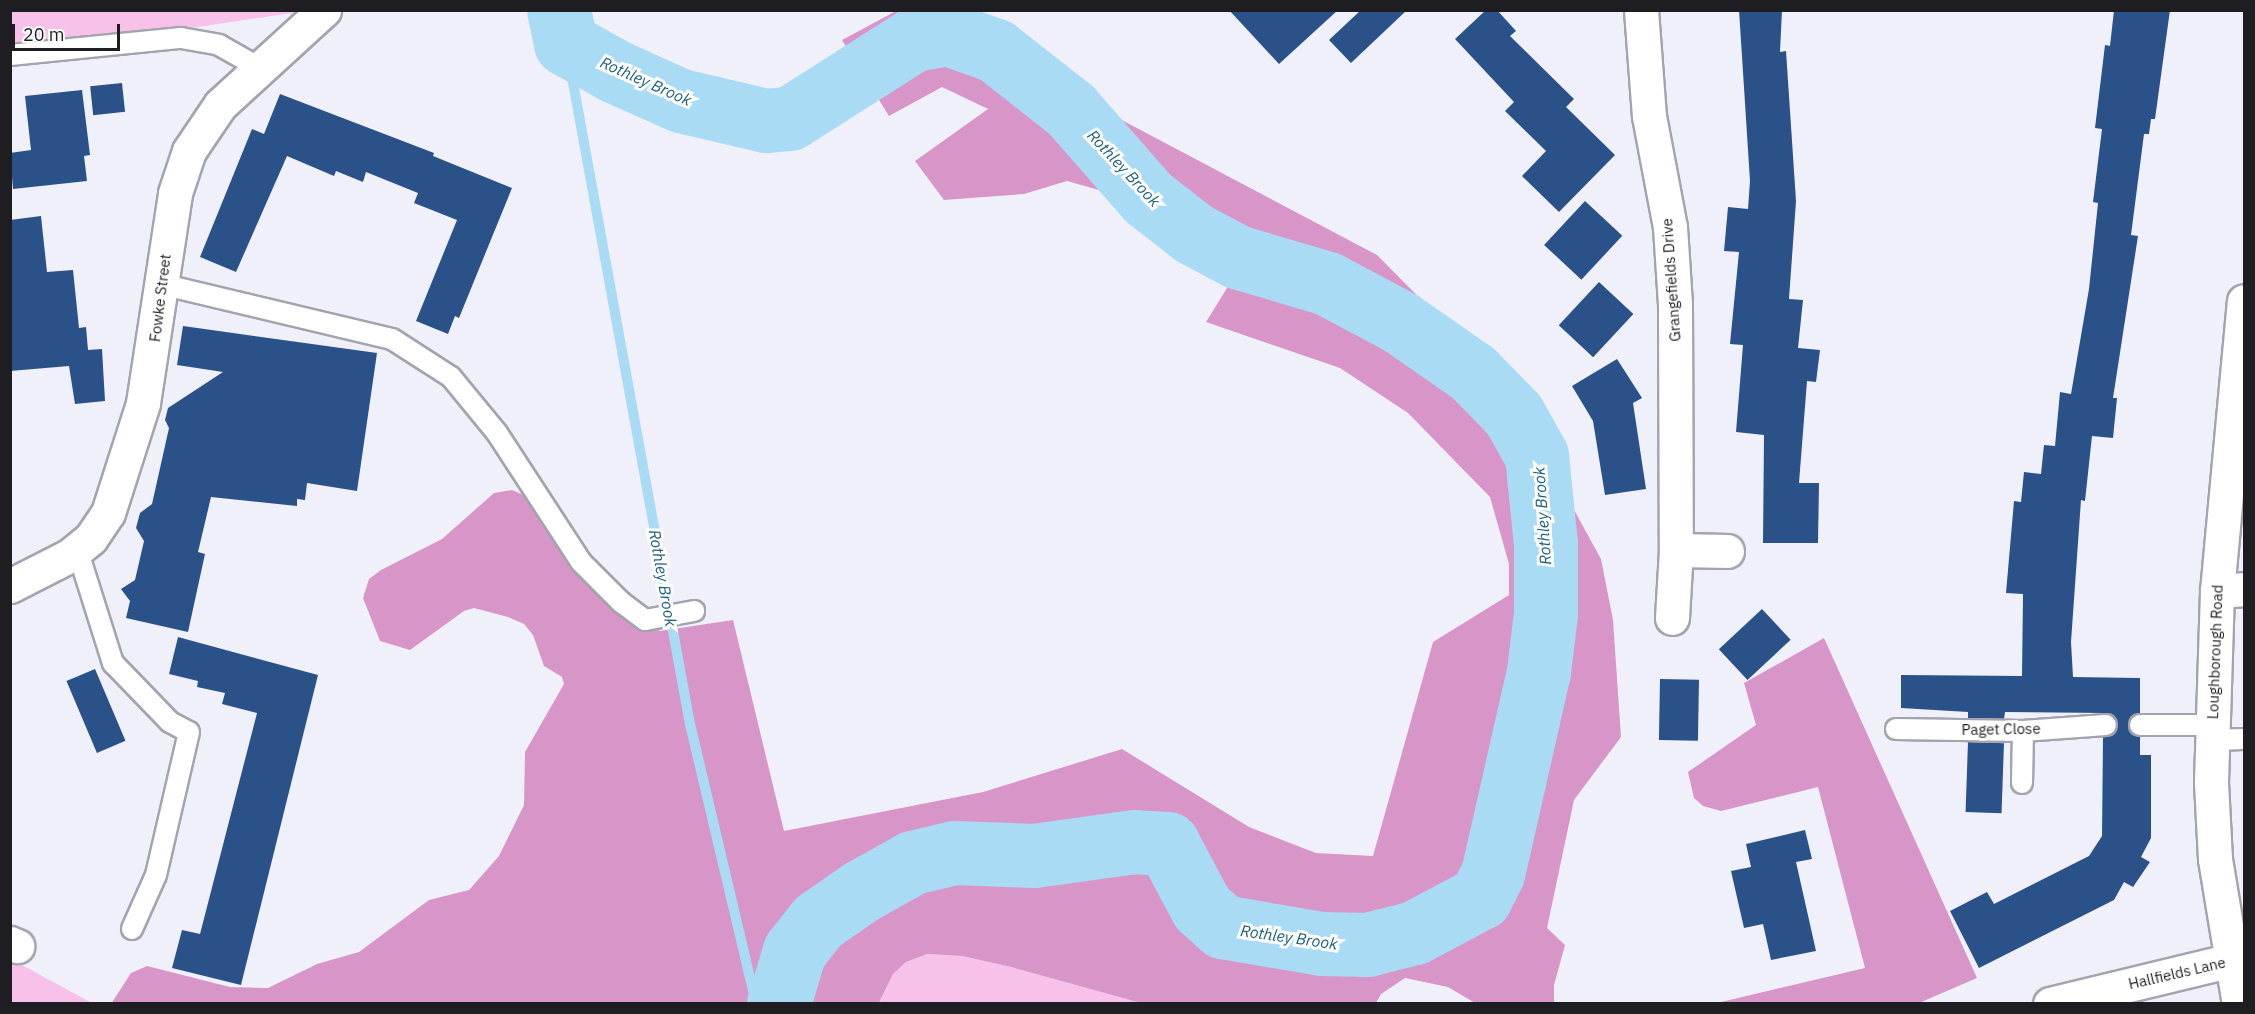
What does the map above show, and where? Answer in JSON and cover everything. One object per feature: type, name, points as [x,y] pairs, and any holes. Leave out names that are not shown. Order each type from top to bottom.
[{"type":"street","name":"Fowke Street","points":[[10,586],[49,569],[78,549],[108,513],[134,437],[153,349],[175,193],[189,151],[220,105],[258,67],[324,10]]},
{"type":"street","name":"Grangefields Drive","points":[[1641,10],[1648,116],[1670,227],[1675,305],[1676,550],[1672,618]]},
{"type":"street","name":"Loughborough Road","points":[[2239,1004],[2239,958],[2215,859],[2212,732],[2230,590],[2244,301]]},
{"type":"street","points":[[1676,550],[1727,551]]},
{"type":"street","name":"Hallfields Lane","points":[[2050,1004],[2239,958]]},
{"type":"lane","points":[[10,55],[182,38],[219,45],[258,67]]},
{"type":"lane","points":[[161,284],[392,339],[451,377],[497,433],[581,562],[645,620],[694,610]]},
{"type":"lane","points":[[78,549],[113,663],[170,722],[189,732],[156,875],[132,929]]},
{"type":"lane","name":"Paget Close","points":[[1896,729],[2023,731],[2106,725]]},
{"type":"lane","points":[[2140,725],[2212,732],[2244,739]]},
{"type":"lane","points":[[2022,783],[2023,731]]},
{"type":"shaded area","points":[[10,11],[305,11],[11,55]]},
{"type":"shaded area","points":[[896,11],[965,11],[1048,81],[1377,255],[1505,384],[1601,559],[1613,620],[1621,737],[1574,800],[1547,928],[1565,945],[1554,985],[1554,1003],[1475,1003],[1448,987],[1405,978],[1381,994],[1376,1003],[1141,1003],[1007,966],[962,956],[927,954],[906,962],[893,974],[879,1003],[111,1004],[131,973],[147,966],[230,987],[268,988],[317,964],[359,952],[429,900],[469,890],[499,856],[524,805],[525,752],[564,684],[562,677],[544,666],[533,635],[524,624],[508,617],[474,608],[464,611],[410,650],[380,641],[363,598],[369,579],[381,570],[442,539],[494,493],[512,490],[526,496],[567,558],[626,613],[660,631],[733,620],[784,831],[983,792],[1122,749],[1249,827],[1316,853],[1373,856],[1433,642],[1509,595],[1509,564],[1490,497],[1408,413],[1340,368],[1206,322],[1227,288],[1208,251],[1148,204],[1067,181],[1024,194],[944,200],[915,161],[988,109],[942,87],[889,116],[842,40]]},
{"type":"shaded area","points":[[1824,638],[1977,978],[1919,1003],[1717,1003],[1865,968],[1818,787],[1721,811],[1703,806],[1694,798],[1688,772],[1756,725],[1744,683]]},
{"type":"shaded area","points":[[926,954],[962,956],[1007,966],[1141,1003],[879,1004],[893,974],[906,962]]},
{"type":"shaded area","points":[[11,959],[92,1003],[11,1003]]},
{"type":"building","points":[[1229,10],[1338,10],[1279,64]]},
{"type":"building","points":[[1361,10],[1407,10],[1351,63],[1329,40]]},
{"type":"building","points":[[1486,10],[1497,10],[1516,31],[1510,36],[1574,99],[1566,107],[1615,155],[1559,212],[1522,176],[1546,151],[1505,111],[1514,102],[1455,39]]},
{"type":"building","points":[[1739,10],[1782,10],[1780,52],[1786,51],[1796,201],[1789,299],[1803,300],[1798,348],[1820,350],[1816,382],[1807,381],[1799,483],[1819,483],[1818,543],[1763,543],[1764,435],[1736,432],[1743,345],[1730,344],[1739,252],[1724,251],[1728,207],[1748,209],[1750,181]]},
{"type":"building","points":[[2114,10],[2170,10],[2155,119],[2151,119],[2149,134],[2144,134],[2131,235],[2138,236],[2113,398],[2117,398],[2113,438],[2092,436],[2085,501],[2081,500],[2071,642],[2073,677],[2140,678],[2140,713],[2130,719],[2128,726],[2140,737],[2140,755],[2151,755],[2151,838],[2141,857],[2150,862],[2133,887],[2124,882],[2114,900],[1979,968],[1950,911],[1987,892],[1994,904],[2089,856],[2102,836],[2103,737],[2113,735],[2118,724],[2112,715],[2105,713],[2005,712],[2004,719],[1968,718],[1968,712],[1901,708],[1901,675],[2022,676],[2023,594],[2006,593],[2014,501],[2021,502],[2024,472],[2041,474],[2044,445],[2055,446],[2060,392],[2071,394],[2089,289],[2098,203],[2093,202],[2102,129],[2095,128],[2105,45],[2110,46]]},
{"type":"building","points":[[122,83],[125,112],[93,115],[90,86]]},
{"type":"building","points":[[82,90],[90,155],[84,156],[87,181],[13,189],[10,153],[31,150],[25,96]]},
{"type":"building","points":[[280,94],[434,153],[433,156],[512,188],[459,318],[455,316],[448,334],[416,321],[457,220],[414,203],[418,193],[366,172],[363,182],[336,171],[334,176],[287,156],[236,272],[200,257],[252,129],[264,134]]},
{"type":"building","points":[[1585,201],[1622,236],[1581,280],[1544,245]]},
{"type":"building","points":[[41,216],[47,272],[73,270],[79,328],[86,327],[88,350],[102,349],[105,401],[75,404],[69,366],[10,371],[10,220]]},
{"type":"building","points":[[1599,282],[1633,314],[1593,357],[1559,325]]},
{"type":"building","points":[[183,326],[377,353],[357,491],[307,483],[305,500],[297,499],[297,506],[211,497],[198,552],[205,554],[188,632],[126,618],[130,601],[121,589],[135,580],[144,541],[136,528],[140,513],[152,504],[169,428],[165,420],[168,408],[223,372],[177,365]]},
{"type":"building","points":[[1617,359],[1642,398],[1633,403],[1646,489],[1605,495],[1593,421],[1572,386]]},
{"type":"building","points":[[1762,609],[1791,640],[1747,680],[1719,649]]},
{"type":"building","points":[[178,637],[318,675],[241,985],[172,968],[182,930],[200,934],[257,713],[222,704],[225,693],[197,687],[198,681],[169,674]]},
{"type":"building","points":[[95,669],[125,741],[97,753],[66,681]]},
{"type":"building","points":[[1660,679],[1699,680],[1698,741],[1659,740]]},
{"type":"building","points":[[1968,742],[2004,743],[2002,813],[1966,812]]},
{"type":"building","points":[[1805,830],[1812,859],[1796,862],[1816,951],[1771,960],[1763,924],[1744,928],[1731,871],[1751,867],[1746,844]]},
{"type":"waterway","name":"Rothley Brook","points":[[559,10],[566,44],[616,72],[681,101],[766,121],[790,119],[914,40],[948,34],[996,51],[1071,110],[1148,198],[1194,234],[1237,257],[1328,284],[1401,323],[1473,373],[1514,415],[1537,456],[1546,544],[1546,614],[1539,672],[1493,874],[1481,898],[1415,933],[1368,945],[1322,944],[1223,927],[1202,908],[1168,844],[1135,842],[1034,856],[955,853],[913,863],[861,892],[818,922],[795,951],[779,1004]]},
{"type":"waterway","name":"Rothley Brook","points":[[566,44],[690,724],[756,1004]]}]
